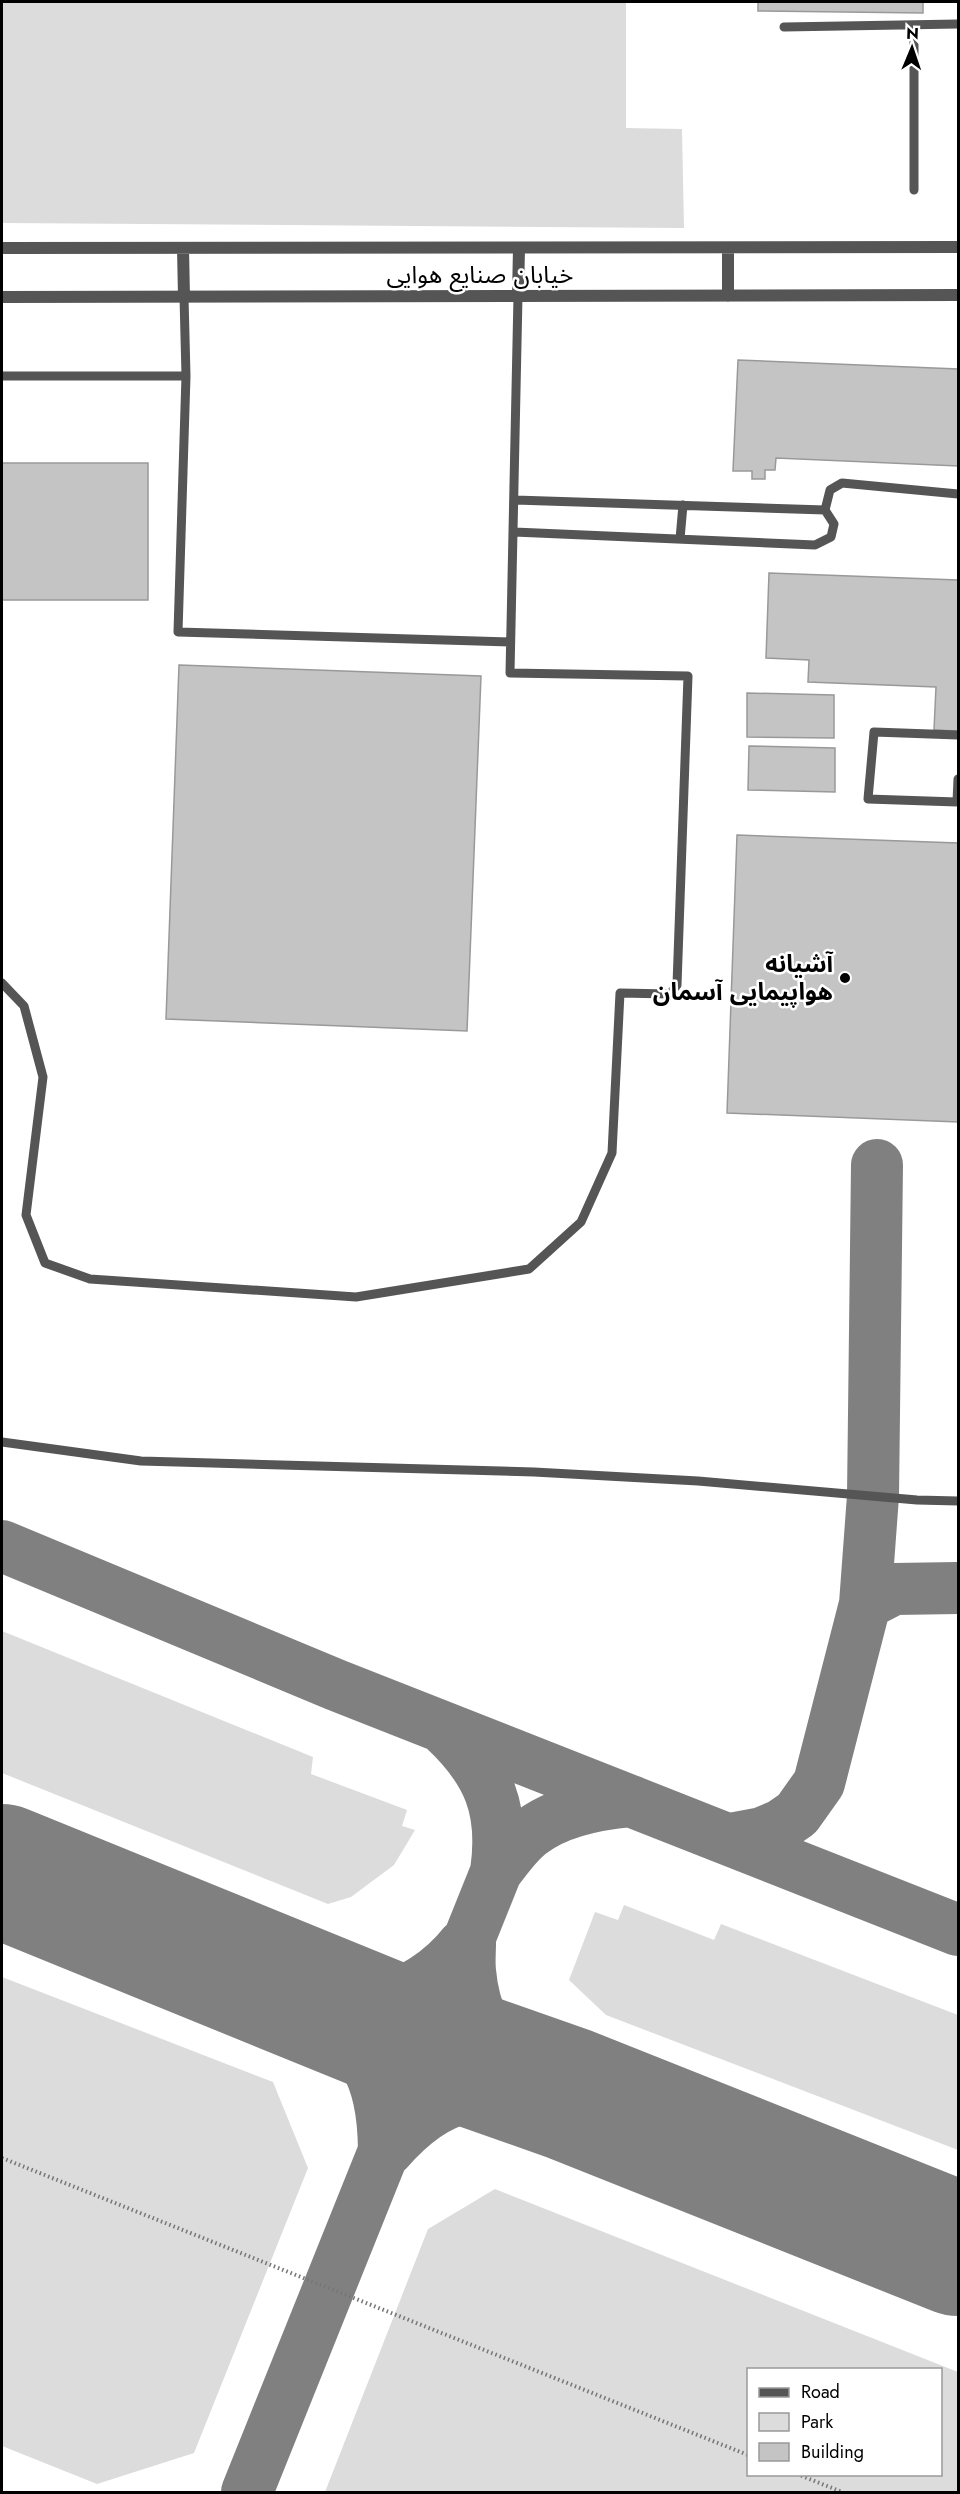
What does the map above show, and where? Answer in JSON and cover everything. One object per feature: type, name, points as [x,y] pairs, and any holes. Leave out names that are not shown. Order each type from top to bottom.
[{"type":"street","name":"خیابان صنایع هوایی","points":[[2,248],[958,247]]},
{"type":"street","points":[[183,248],[184,297]]},
{"type":"street","points":[[518,296],[519,248]]},
{"type":"street","points":[[728,248],[728,296]]},
{"type":"street","name":"خیابان صنایع هوایی","points":[[2,297],[958,295]]},
{"type":"lane","points":[[784,27],[958,24]]},
{"type":"lane","points":[[914,25],[914,190]]},
{"type":"lane","points":[[2,983],[24,1005],[43,1077],[26,1215],[45,1263],[90,1279],[356,1297],[529,1269],[581,1222],[612,1153],[620,993],[670,994],[677,985],[688,676],[510,674],[518,296]]},
{"type":"lane","points":[[184,297],[186,376],[178,632],[510,642]]},
{"type":"lane","points":[[2,376],[186,376]]},
{"type":"lane","points":[[514,532],[815,545],[831,537],[834,524],[825,510],[830,490],[842,483],[958,494]]},
{"type":"lane","points":[[514,500],[825,510]]},
{"type":"lane","points":[[680,539],[682,506]]},
{"type":"lane","points":[[958,735],[874,732],[868,799],[957,802],[958,779]]},
{"type":"lane","points":[[2,1442],[141,1461],[534,1472],[698,1481],[917,1500],[958,1501]]},
{"type":"path","points":[[2,2158],[747,2455]]},
{"type":"path","points":[[799,2476],[842,2493]]},
{"type":"green space","points":[[2,2],[626,2],[626,128],[682,129],[684,228],[2,223]]},
{"type":"green space","points":[[2,1631],[313,1757],[311,1774],[407,1810],[402,1826],[415,1830],[394,1865],[351,1897],[328,1904],[2,1773]]},
{"type":"green space","points":[[624,1905],[714,1940],[721,1924],[958,2015],[958,2150],[606,2015],[569,1980],[595,1912],[618,1920]]},
{"type":"green space","points":[[2,1977],[273,2082],[308,2168],[194,2453],[97,2484],[2,2446]]},
{"type":"green space","points":[[495,2189],[958,2372],[958,2492],[325,2492],[428,2229]]},
{"type":"building","points":[[758,2],[923,2],[923,13],[758,11]]},
{"type":"building","points":[[738,360],[958,369],[958,466],[776,458],[775,470],[765,470],[765,479],[752,479],[752,471],[733,471]]},
{"type":"building","points":[[2,463],[148,463],[148,600],[2,600]]},
{"type":"building","points":[[769,573],[958,580],[958,731],[934,730],[936,687],[808,682],[809,660],[766,658]]},
{"type":"building","points":[[179,665],[481,676],[467,1031],[166,1019]]},
{"type":"building","points":[[747,693],[834,695],[834,738],[747,737]]},
{"type":"building","points":[[749,746],[835,748],[835,792],[748,790]]},
{"type":"building","name":"آشیانه هواپیمایی آسمان","points":[[737,835],[958,843],[958,1122],[727,1113]]},
{"type":"taxiway","points":[[865,1604],[873,1496],[877,1165]]},
{"type":"taxiway","points":[[2,1546],[336,1685],[958,1930]]},
{"type":"taxiway","points":[[730,1839],[762,1833],[781,1825],[797,1814],[819,1783],[865,1604],[894,1589],[958,1588]]},
{"type":"taxiway","points":[[247,2492],[496,1872],[498,1829],[490,1793],[483,1776],[472,1760],[444,1729]]},
{"type":"taxiway","points":[[496,1872],[525,1837],[552,1820],[578,1810],[631,1801]]},
{"type":"taxiway","points":[[470,1943],[472,1987],[480,2016],[501,2053],[521,2077]]},
{"type":"taxiway","points":[[332,2004],[369,2002],[399,1993],[435,1972],[464,1944]]},
{"type":"taxiway","points":[[305,1992],[354,2044],[365,2061],[379,2099],[384,2150]]},
{"type":"taxiway","points":[[387,2151],[408,2129],[429,2113],[469,2096],[514,2092],[569,2094]]},
{"type":"runway","points":[[2,1871],[427,2044],[569,2094],[958,2249]]},
{"type":"place","name":"آشیانه هواپیمایی آسمان","points":[[845,978]]}]
